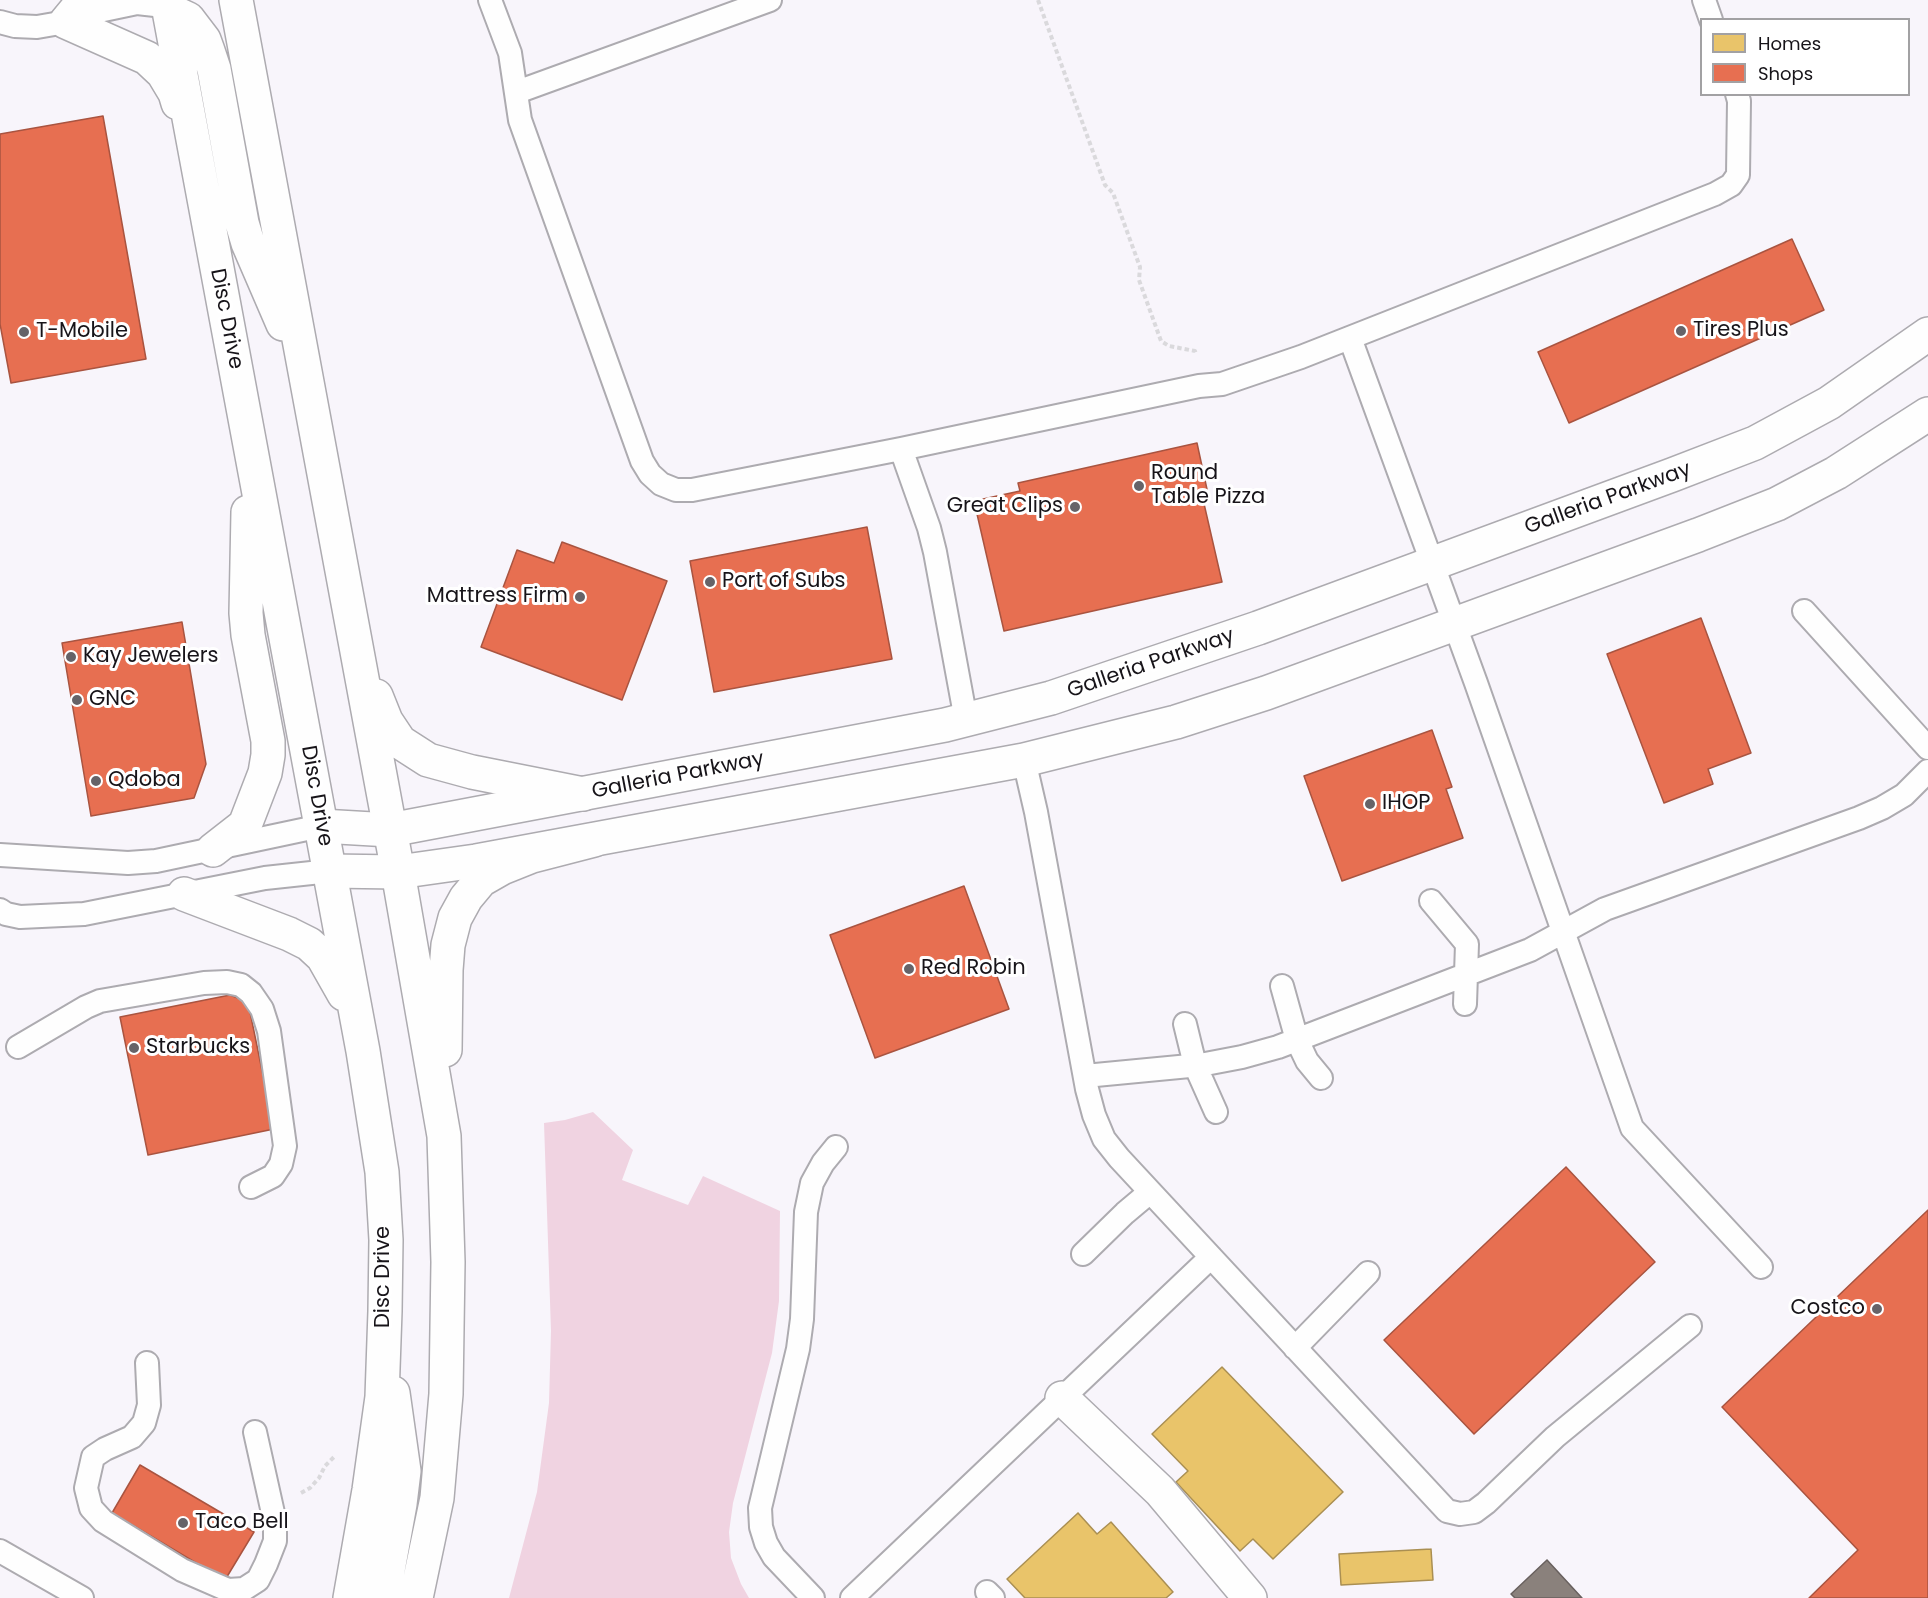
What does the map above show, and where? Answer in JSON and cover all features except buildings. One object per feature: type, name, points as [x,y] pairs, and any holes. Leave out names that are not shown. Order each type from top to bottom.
[{"type":"main road","points":[[236,0],[398,872],[444,1136]]},
{"type":"main road","points":[[168,5],[188,19],[204,40],[214,69],[242,223],[248,243],[307,381]]},
{"type":"main road","name":"Disc Drive","points":[[168,5],[330,871],[363,1051],[382,1172],[386,1240],[382,1397],[350,1598]]},
{"type":"main road","points":[[75,11],[147,58],[163,72],[175,93],[195,153]]},
{"type":"main road","name":"Galleria Parkway","points":[[321,826],[390,830],[966,720],[1052,698],[1257,628],[1661,480],[1755,443],[1829,403],[1928,334]]},
{"type":"main road","points":[[330,871],[398,872],[476,861],[1024,760],[1176,722],[1266,693],[1777,504],[1836,473],[1928,414]]},
{"type":"main road","points":[[213,850],[245,825],[265,773],[268,755],[268,741],[246,613],[249,441]]},
{"type":"main road","points":[[358,654],[387,721],[400,742],[411,751],[428,760],[472,772],[584,794]]},
{"type":"main road","points":[[419,1592],[437,1498],[446,1394],[448,1262],[444,1136],[448,945],[455,918],[466,898],[481,880],[502,868],[532,856],[594,840]]},
{"type":"main road","points":[[184,894],[289,934],[309,944],[323,957],[337,980],[345,996],[363,1051]]},
{"type":"main road","points":[[383,1598],[404,1471],[384,1335]]},
{"type":"main road","points":[[1062,1398],[1160,1491],[1250,1598]]},
{"type":"lane","points":[[490,0],[510,53],[520,120],[642,462],[661,484],[676,490],[692,490],[901,449],[1198,386],[1222,384],[1350,338],[1706,198],[1731,185],[1738,176],[1738,96]]},
{"type":"lane","points":[[517,92],[770,0]]},
{"type":"lane","points":[[1704,0],[1710,18]]},
{"type":"lane","points":[[0,22],[15,26],[37,27],[75,11],[94,12],[137,3],[168,5]]},
{"type":"lane","points":[[1350,338],[1479,694],[1632,1128],[1761,1267]]},
{"type":"lane","points":[[901,449],[929,528],[935,552],[966,720]]},
{"type":"lane","points":[[1804,611],[1928,748]]},
{"type":"lane","points":[[1024,760],[1036,812],[1085,1076],[1094,1115],[1104,1138],[1150,1192],[1447,1511],[1460,1514],[1474,1512],[1486,1503],[1556,1437],[1690,1326]]},
{"type":"lane","points":[[1085,1076],[1195,1065],[1242,1057],[1297,1040],[1530,950],[1605,909],[1882,808],[1904,795],[1928,771]]},
{"type":"lane","points":[[0,855],[128,863],[156,861],[321,826]]},
{"type":"lane","points":[[0,910],[20,917],[84,914],[265,878],[330,871]]},
{"type":"lane","points":[[1431,901],[1467,944],[1465,1004]]},
{"type":"lane","points":[[18,1047],[100,1001],[204,983],[227,982],[242,985],[262,1009],[268,1031],[285,1146],[281,1164],[273,1176],[251,1187]]},
{"type":"lane","points":[[1282,986],[1297,1040],[1307,1061],[1321,1078]]},
{"type":"lane","points":[[1185,1024],[1195,1065],[1216,1112]]},
{"type":"lane","points":[[813,1598],[774,1557],[761,1527],[760,1508],[798,1349],[802,1319],[806,1212],[812,1183],[823,1162],[836,1147]]},
{"type":"lane","points":[[1083,1254],[1150,1192]]},
{"type":"lane","points":[[852,1598],[1211,1257]]},
{"type":"lane","points":[[1295,1348],[1368,1273]]},
{"type":"lane","points":[[147,1363],[149,1405],[144,1422],[132,1437],[93,1457],[86,1488],[91,1508],[103,1521],[182,1570],[228,1590],[244,1589],[258,1580],[275,1541],[275,1522],[255,1432]]},
{"type":"lane","points":[[0,1551],[82,1598]]},
{"type":"path","points":[[1038,0],[1105,185],[1113,192],[1140,267],[1139,280],[1161,341],[1169,346],[1195,351],[1196,360]]},
{"type":"path","points":[[295,1497],[310,1488],[334,1457]]},
{"type":"shaded area","points":[[593,1112],[633,1150],[622,1180],[688,1205],[703,1176],[780,1211],[779,1301],[772,1353],[733,1503],[729,1532],[731,1558],[749,1598],[509,1598],[537,1492],[549,1403],[551,1331],[544,1123]]},
{"type":"place","name":"Tires Plus","points":[[1681,331]]},
{"type":"place","name":"T-Mobile","points":[[24,332]]},
{"type":"place","name":"Round Table Pizza","points":[[1139,486]]},
{"type":"place","name":"Great Clips","points":[[1075,507]]},
{"type":"place","name":"Port of Subs","points":[[710,582]]},
{"type":"place","name":"Mattress Firm","points":[[580,597]]},
{"type":"place","name":"Kay Jewelers","points":[[71,657]]},
{"type":"place","name":"GNC","points":[[77,700]]},
{"type":"place","name":"Qdoba","points":[[96,781]]},
{"type":"place","name":"IHOP","points":[[1370,804]]},
{"type":"place","name":"Red Robin","points":[[909,969]]},
{"type":"place","name":"Starbucks","points":[[134,1048]]},
{"type":"place","name":"Costco","points":[[1877,1309]]},
{"type":"place","name":"Taco Bell","points":[[183,1523]]}]
